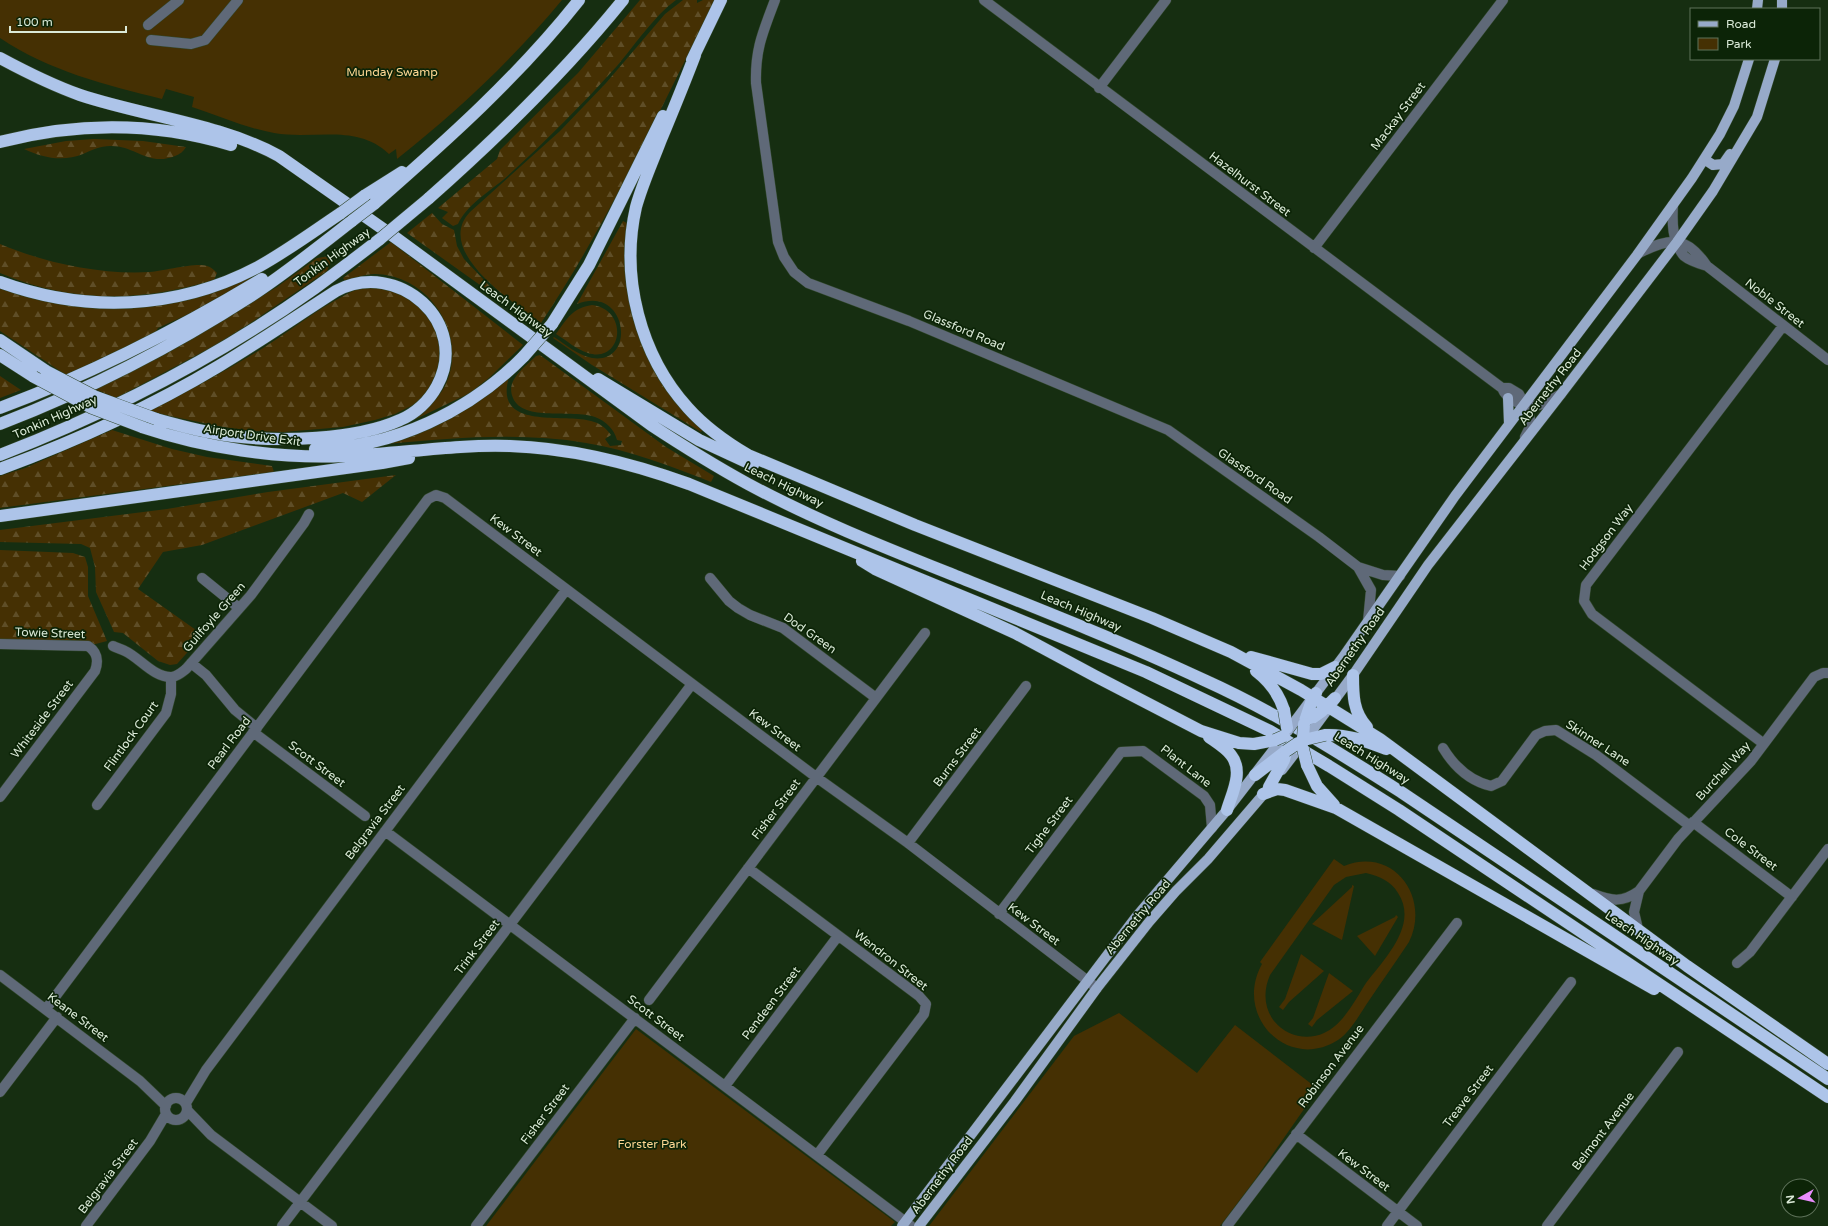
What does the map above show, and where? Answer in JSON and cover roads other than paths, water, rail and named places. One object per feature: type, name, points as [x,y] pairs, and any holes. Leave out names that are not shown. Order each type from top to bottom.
[{"type":"highway","name":"Tonkin Highway","points":[[0,424],[90,386],[180,338],[252,295],[332,237],[374,204],[431,153],[510,77],[543,42],[579,0]]},
{"type":"highway","name":"Tonkin Highway","points":[[0,455],[80,422],[188,368],[255,328],[314,288],[380,239],[428,199],[536,99],[594,35],[623,0]]},
{"type":"highway","points":[[246,450],[322,449],[364,443],[400,434],[434,420],[470,400],[494,383],[524,356],[552,324],[589,265],[695,55],[721,0]]},
{"type":"highway","points":[[695,55],[643,187],[633,226],[631,262],[636,307],[649,348],[664,376],[679,397],[700,420],[730,444],[748,455],[963,545],[1152,618],[1231,652],[1330,704],[1590,893],[1687,966],[1828,1064]]},
{"type":"highway","points":[[0,58],[28,73],[80,95],[212,131],[265,148],[319,184]]},
{"type":"highway","points":[[0,142],[49,131],[92,127],[120,127],[171,131],[214,140],[239,148],[284,166],[319,184]]},
{"type":"highway","points":[[0,282],[52,297],[84,302],[143,302],[191,293],[227,282],[278,256],[364,196],[431,153]]},
{"type":"highway","name":"Leach Highway","points":[[319,184],[651,425],[691,451],[749,484],[794,507],[878,544],[1077,624],[1206,680],[1269,712],[1331,748],[1401,792],[1828,1079]]},
{"type":"highway","points":[[0,408],[32,396],[181,326],[332,237]]},
{"type":"highway","points":[[0,340],[46,371],[96,397],[156,419],[180,426],[232,436],[283,439],[327,436],[389,424],[410,415],[422,405],[437,386],[445,357],[443,337],[439,326],[429,309],[410,292],[394,285],[379,282],[364,282],[351,285],[328,297],[218,367],[144,408],[90,434],[0,469]]},
{"type":"highway","points":[[0,354],[32,378]]},
{"type":"highway","points":[[565,362],[608,383],[688,434],[722,452],[801,485],[873,508]]},
{"type":"highway","points":[[0,364],[32,378]]},
{"type":"highway","name":"Airport Drive Exit","points":[[32,378],[103,413],[142,427],[197,442],[280,455],[326,457],[453,448]]},
{"type":"highway","points":[[0,516],[382,463],[453,448],[509,446],[526,447],[599,457],[625,463],[689,484],[1146,672],[1270,731],[1399,810],[1828,1097]]},
{"type":"highway","points":[[830,543],[876,569],[1015,633],[1201,731],[1239,743],[1254,744],[1282,750]]},
{"type":"highway","points":[[1231,652],[1312,674],[1321,674],[1335,668]]},
{"type":"highway","points":[[1231,652],[1262,675],[1278,694],[1284,710],[1286,734],[1278,774],[1266,790]]},
{"type":"highway","points":[[1353,675],[1353,698],[1356,712],[1362,721],[1380,739]]},
{"type":"highway","points":[[1314,696],[1305,723],[1303,741],[1307,765],[1317,786],[1336,808]]},
{"type":"highway","points":[[1282,750],[1286,734],[1305,723],[1330,704]]},
{"type":"highway","points":[[1201,731],[1231,754],[1238,769],[1227,810]]},
{"type":"highway","points":[[1255,775],[1282,750],[1303,741],[1325,735],[1336,734],[1360,739],[1386,748],[1410,761]]},
{"type":"highway","points":[[1266,790],[1285,790],[1336,808],[1739,1038]]},
{"type":"main road","name":"Abernethy Road","points":[[1314,696],[1455,496],[1639,253],[1673,205],[1720,134],[1734,106],[1749,60]]},
{"type":"main road","name":"Abernethy Road","points":[[1330,704],[1353,675],[1428,565],[1677,242],[1713,191],[1758,117],[1775,60]]},
{"type":"main road","points":[[1704,159],[1713,165],[1723,164],[1730,153],[1740,145]]},
{"type":"main road","points":[[1508,398],[1509,424]]},
{"type":"main road","name":"Abernethy Road","points":[[906,1225],[1136,917],[1255,775]]},
{"type":"main road","name":"Abernethy Road","points":[[919,1226],[1015,1101],[1097,988],[1162,906],[1208,859],[1266,790]]},
{"type":"street","points":[[148,25],[179,0]]},
{"type":"street","points":[[152,40],[192,44],[205,40],[238,0]]},
{"type":"street","name":"Glassford Road","points":[[775,0],[760,41],[756,62],[756,83],[778,242],[784,257],[794,272],[808,283],[823,290],[909,321],[1168,430],[1319,537],[1358,567],[1383,576],[1400,576]]},
{"type":"street","name":"Hazelhurst Street","points":[[984,0],[1099,88],[1502,388],[1509,388],[1519,394],[1529,414],[1531,425],[1521,445]]},
{"type":"street","points":[[1099,88],[1166,0]]},
{"type":"street","name":"Mackay Street","points":[[1314,248],[1503,0]]},
{"type":"street","points":[[1639,253],[1664,242],[1677,242],[1673,231],[1673,205]]},
{"type":"street","name":"Noble Street","points":[[1677,242],[1688,245],[1698,253],[1707,266],[1828,360]]},
{"type":"street","name":"Hodgson Way","points":[[1764,744],[1592,614],[1584,601],[1586,585],[1783,326]]},
{"type":"street","name":"Hazelhurst Street","points":[[1502,388],[1504,396],[1508,398]]},
{"type":"street","points":[[1508,398],[1513,402],[1537,406],[1561,394]]},
{"type":"street","name":"Kew Street","points":[[436,495],[444,498],[816,777],[908,843],[1097,988]]},
{"type":"street","name":"Pearl Road","points":[[46,1009],[428,499],[436,495]]},
{"type":"street","name":"Guilfoyle Green","points":[[171,677],[178,675],[191,663],[251,595],[309,514]]},
{"type":"street","name":"Glassford Road","points":[[1358,567],[1371,590],[1368,621]]},
{"type":"street","points":[[202,578],[239,608]]},
{"type":"street","name":"Dod Green","points":[[710,578],[728,600],[738,608],[750,615],[783,628],[876,698]]},
{"type":"street","name":"Belgravia Street","points":[[86,1226],[176,1105],[206,1070],[566,590]]},
{"type":"street","name":"Fisher Street","points":[[649,1000],[925,633]]},
{"type":"street","name":"Towie Street","points":[[0,644],[88,646],[96,655]]},
{"type":"street","points":[[113,646],[126,651],[159,673],[171,677]]},
{"type":"street","name":"Whiteside Street","points":[[0,797],[95,671],[98,663],[96,655]]},
{"type":"street","name":"Scott Street","points":[[191,663],[206,675],[235,710],[255,730],[365,816]]},
{"type":"street","name":"Burchell Way","points":[[1590,893],[1609,899],[1620,900],[1630,897],[1639,891],[1692,824],[1751,761],[1814,677],[1828,673]]},
{"type":"street","name":"Flintlock Court","points":[[97,805],[166,713],[171,694],[171,677]]},
{"type":"street","name":"Trink Street","points":[[282,1226],[692,684]]},
{"type":"street","name":"Burns Street","points":[[908,843],[1026,686]]},
{"type":"street","name":"Skinner Lane","points":[[1443,748],[1452,763],[1478,783],[1491,786],[1502,780],[1536,735],[1545,731],[1556,730],[1596,755],[1692,824]]},
{"type":"street","name":"Plant Lane","points":[[1121,752],[1143,751],[1204,796],[1210,805],[1212,828]]},
{"type":"street","name":"Tighe Street","points":[[999,914],[1121,752]]},
{"type":"street","name":"Cole Street","points":[[1692,824],[1792,897]]},
{"type":"street","name":"Scott Street","points":[[385,831],[817,1155],[906,1225]]},
{"type":"street","points":[[1737,963],[1750,952],[1828,849]]},
{"type":"street","name":"Wendron Street","points":[[748,868],[919,996],[926,1004],[924,1014],[817,1155]]},
{"type":"street","name":"Burchell Way","points":[[1638,929],[1634,912],[1639,891]]},
{"type":"street","name":"Robinson Avenue","points":[[1227,1226],[1457,922]]},
{"type":"street","name":"Pendeen Street","points":[[725,1086],[838,936]]},
{"type":"street","name":"Keane Street","points":[[0,975],[140,1081],[176,1105],[211,1135],[332,1226]]},
{"type":"street","name":"Treave Street","points":[[1386,1226],[1572,982]]},
{"type":"street","points":[[0,1092],[57,1017]]},
{"type":"street","name":"Fisher Street","points":[[476,1226],[635,1018]]},
{"type":"street","name":"Belmont Avenue","points":[[1547,1226],[1678,1052]]},
{"type":"street","name":"Belgravia Street","points":[[150,1141],[185,1116],[176,1105]]},
{"type":"street","name":"Keane Street","points":[[176,1105],[170,1118],[178,1120],[211,1135]]},
{"type":"street","name":"Kew Street","points":[[1296,1134],[1417,1226]]},
{"type":"park label","name":"Munday Swamp","points":[[392,72]]},
{"type":"park label","name":"Forster Park","points":[[652,1144]]}]
